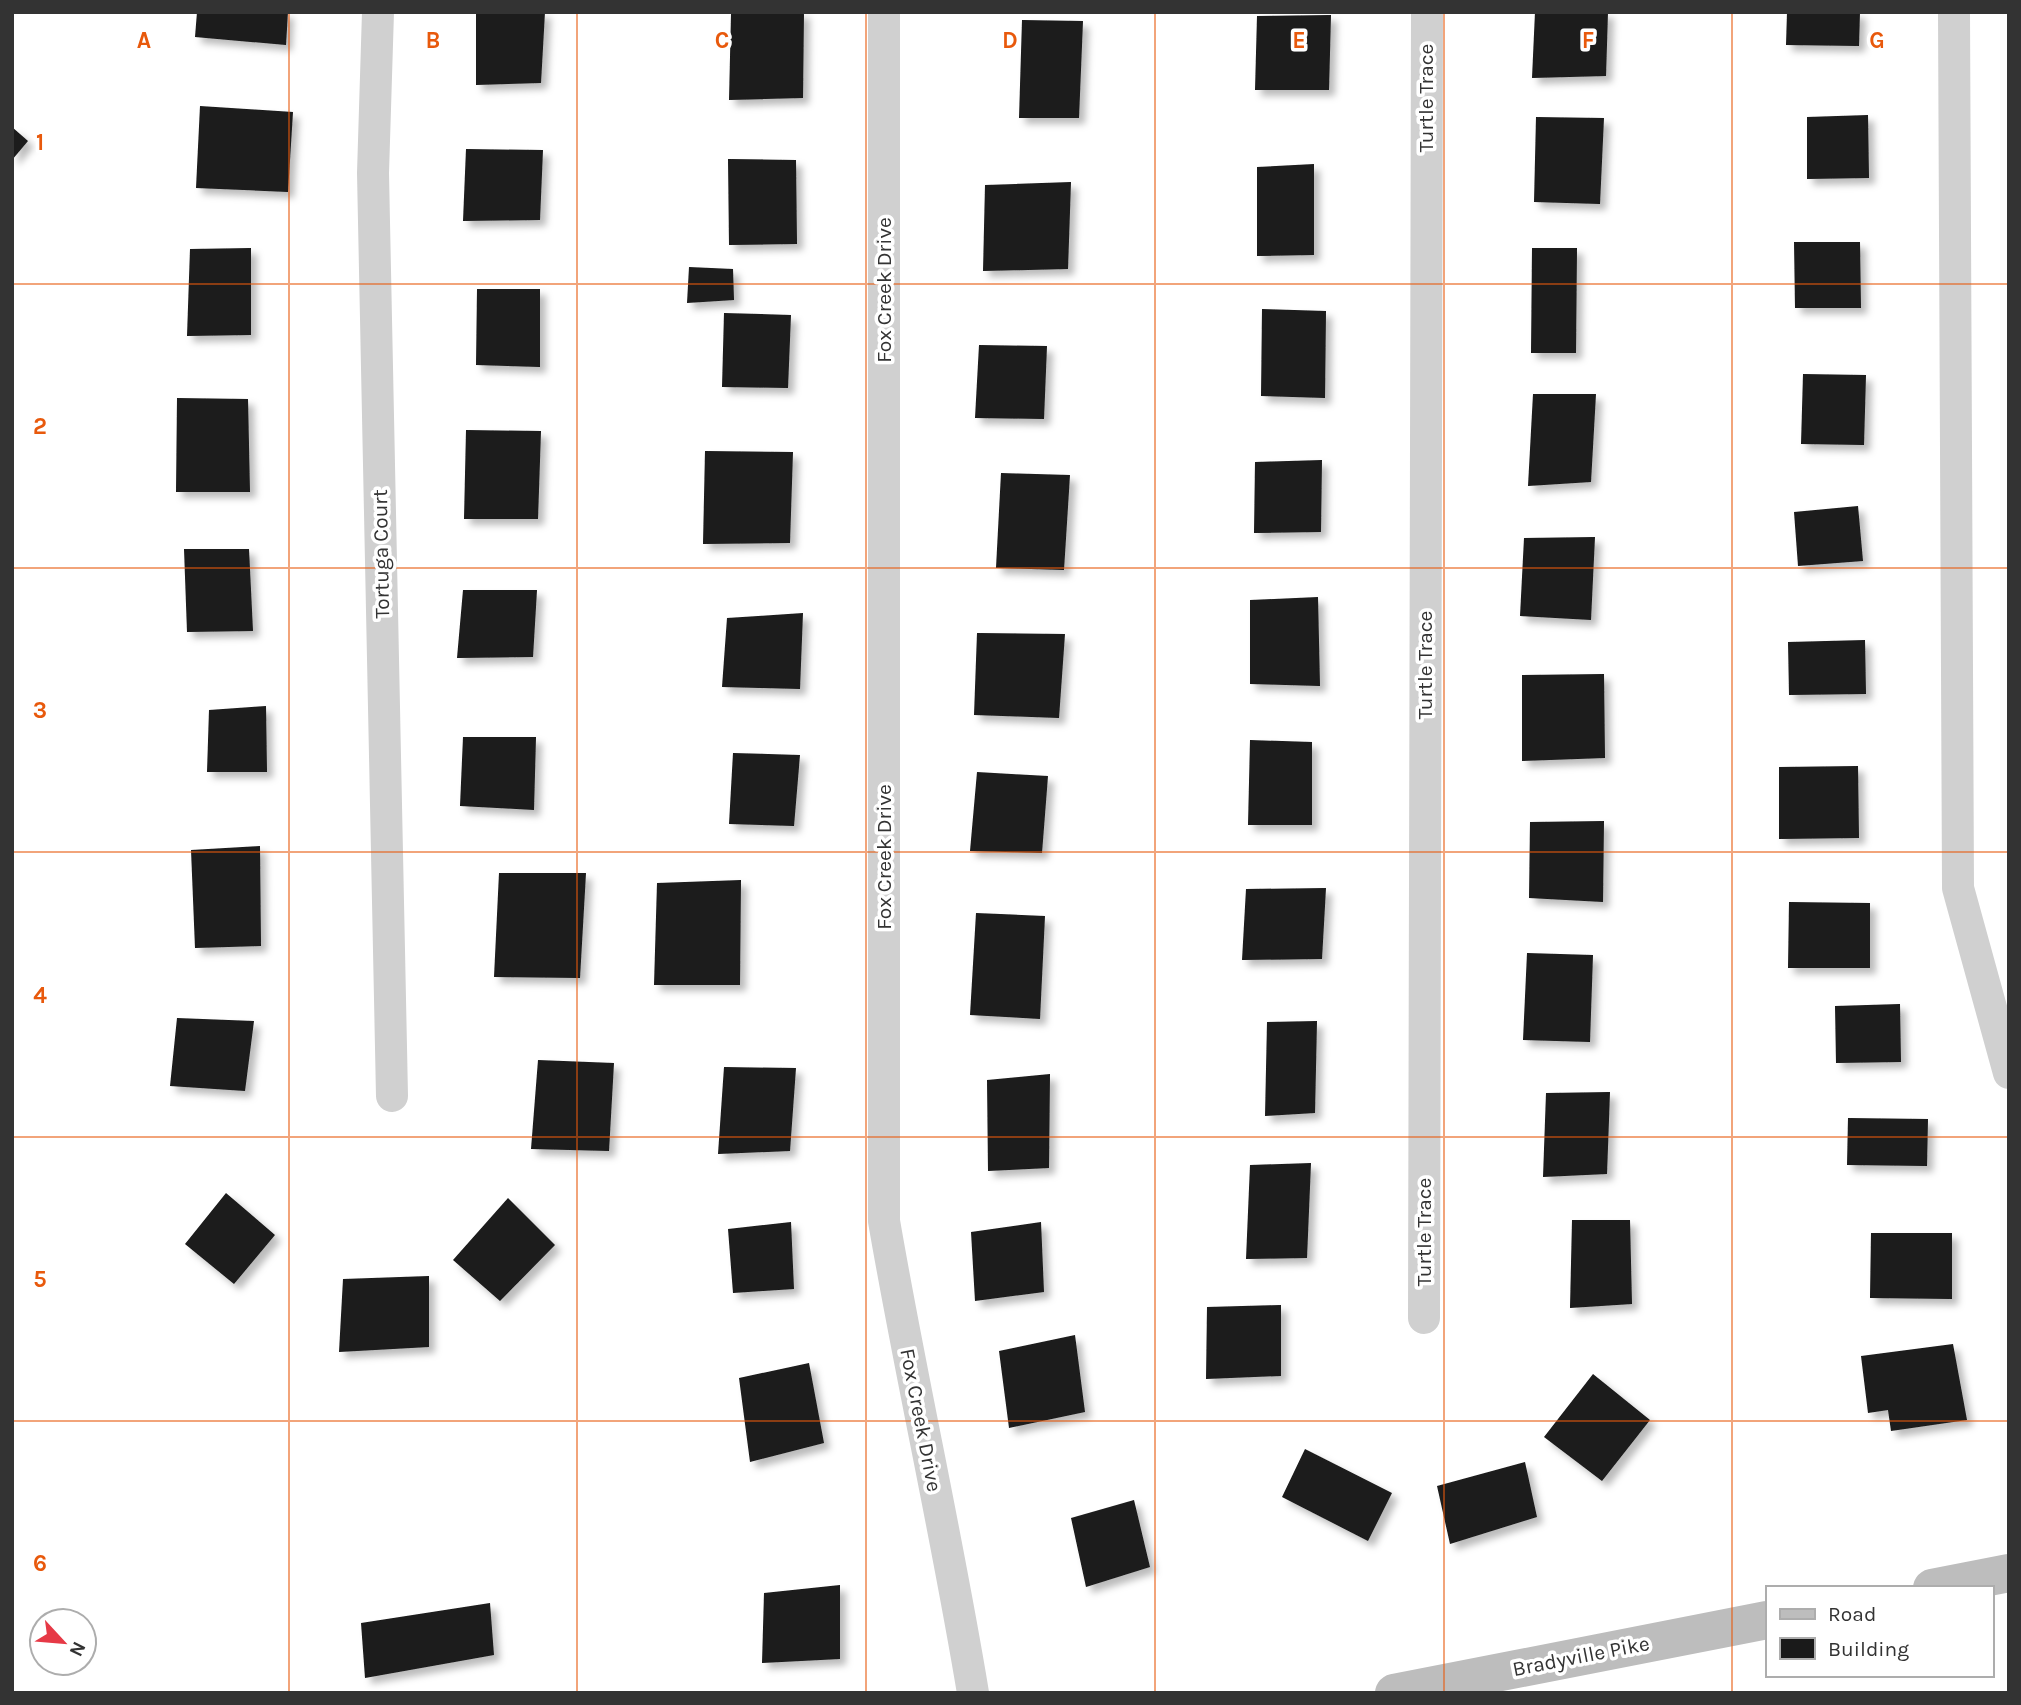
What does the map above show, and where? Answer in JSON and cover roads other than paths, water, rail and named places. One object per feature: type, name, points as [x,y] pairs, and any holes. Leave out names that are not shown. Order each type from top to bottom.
[{"type":"main road","points":[[1942,1586],[2009,1573]]},
{"type":"main road","name":"Bradyville Pike","points":[[1394,1693],[1766,1620]]},
{"type":"street","name":"Tortuga Court","points":[[378,12],[373,173],[392,1096]]},
{"type":"street","name":"Fox Creek Drive","points":[[884,12],[884,1221],[912,1382],[958,1599],[972,1693]]},
{"type":"street","name":"Turtle Trace","points":[[1424,1318],[1427,12]]},
{"type":"street","points":[[1954,12],[1958,888],[2009,1073]]}]
